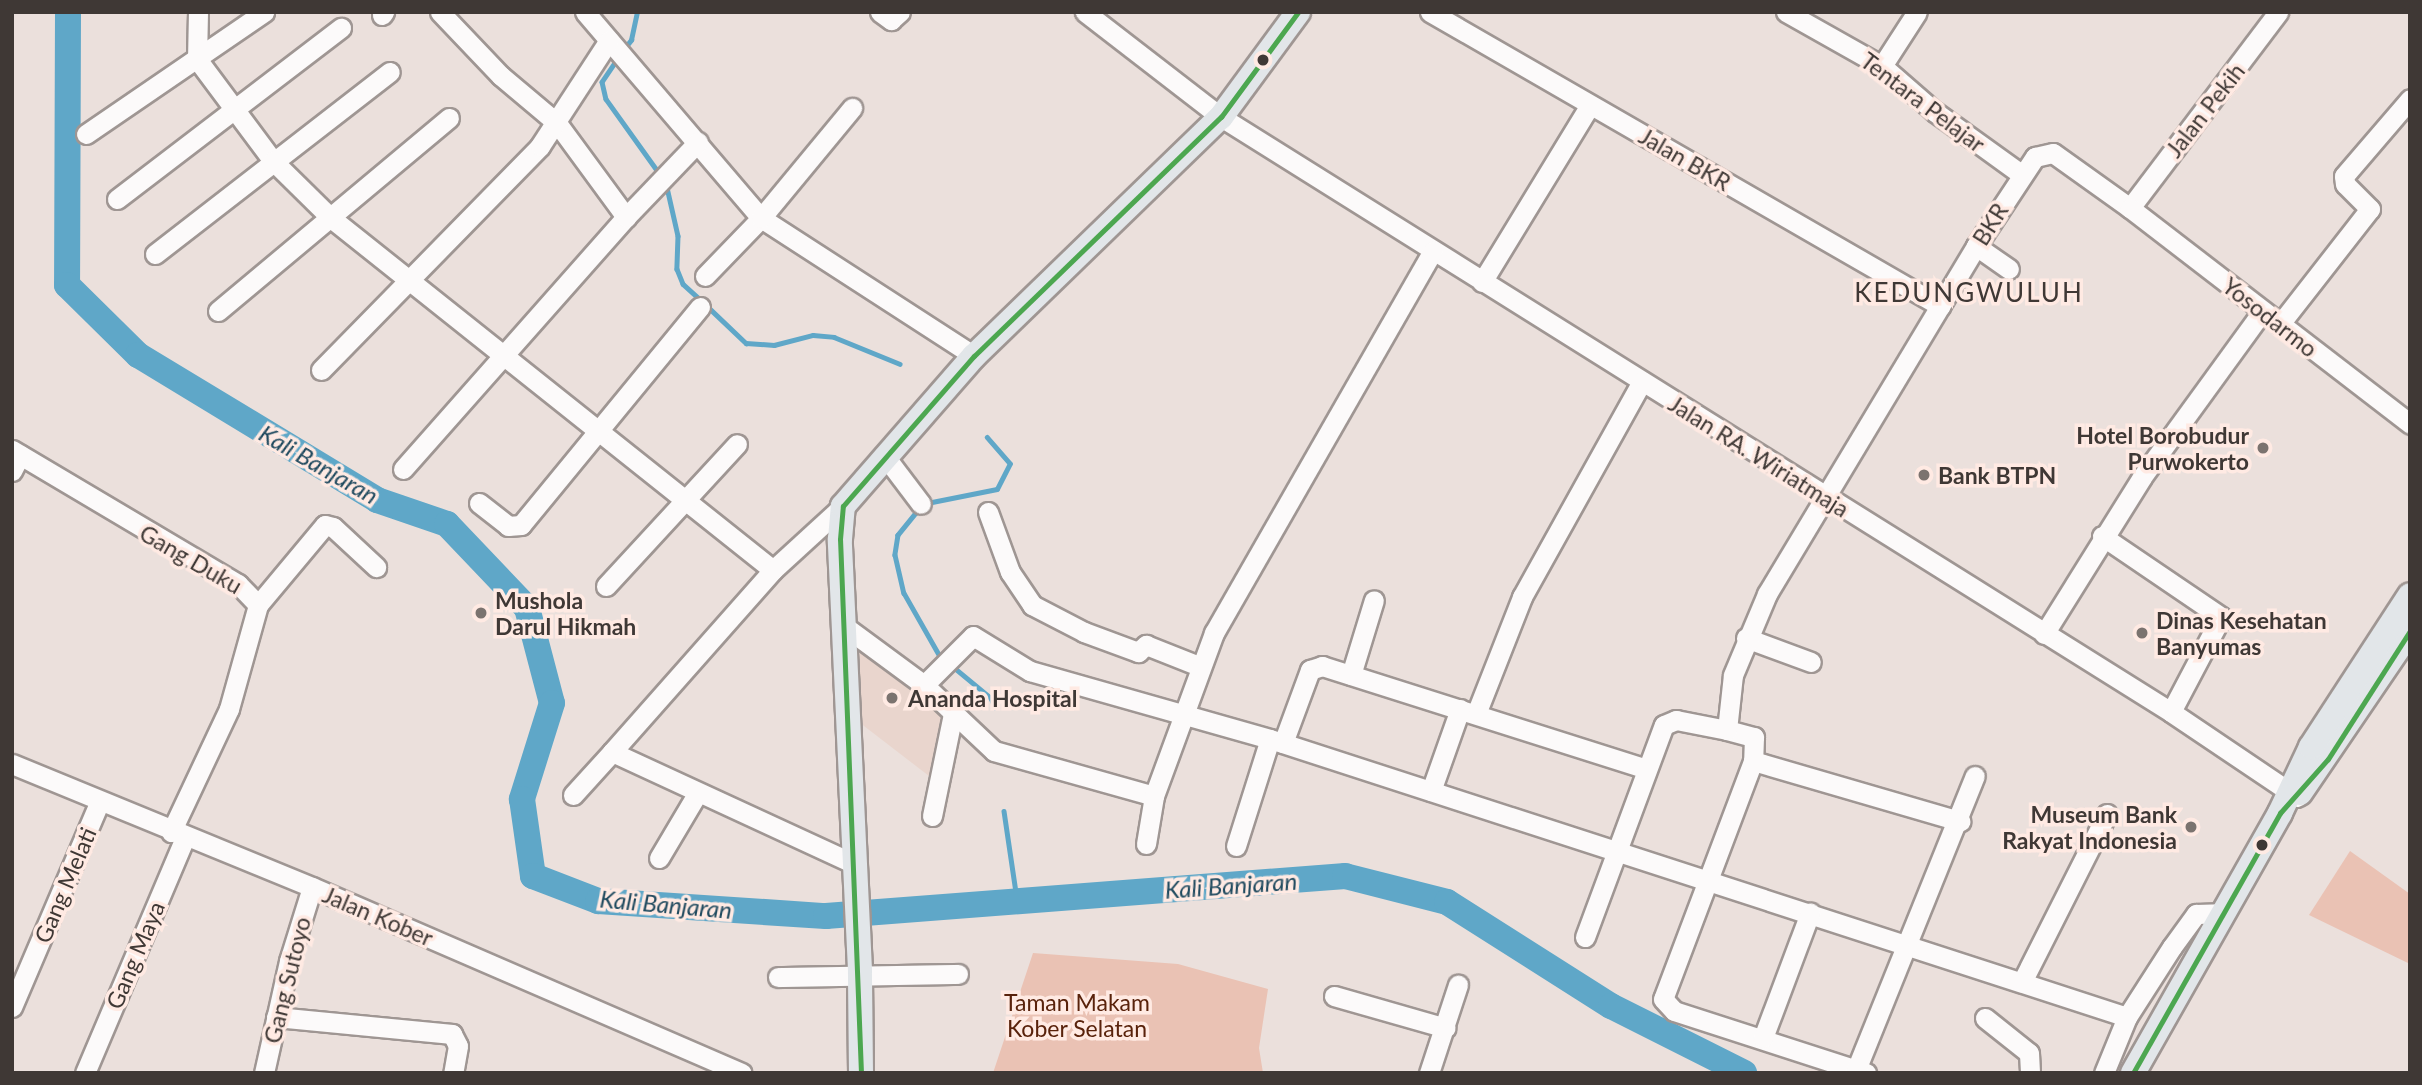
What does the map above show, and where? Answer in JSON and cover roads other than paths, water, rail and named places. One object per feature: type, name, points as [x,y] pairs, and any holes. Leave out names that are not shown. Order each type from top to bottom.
[{"type":"main road","points":[[861,1073],[860,974],[844,626],[843,506],[884,455],[974,356],[1221,117],[1298,12]]},
{"type":"main road","points":[[2289,801],[2311,747],[2410,595]]},
{"type":"main road","points":[[2133,1073],[2220,913],[2289,801],[2410,631]]},
{"type":"street","points":[[198,12],[197,59],[273,161],[331,218],[773,570]]},
{"type":"street","points":[[86,134],[264,12]]},
{"type":"street","points":[[585,12],[761,218],[974,356]]},
{"type":"street","points":[[880,12],[891,20],[900,12]]},
{"type":"street","name":"Jalan RA. Wiriatmaja","points":[[1085,12],[1221,117],[1824,498],[2171,712],[2289,801]]},
{"type":"street","name":"Jalan BKR","points":[[1430,12],[1940,306]]},
{"type":"street","name":"Tentara Pelajar","points":[[1786,12],[1882,66],[1935,112],[2021,174]]},
{"type":"street","points":[[1882,66],[1917,12]]},
{"type":"street","name":"Jalan Pekih","points":[[2130,208],[2278,12]]},
{"type":"street","points":[[449,15],[501,76],[557,123],[626,217]]},
{"type":"street","points":[[117,199],[233,107],[341,28]]},
{"type":"street","points":[[321,370],[491,200],[557,123],[610,41]]},
{"type":"street","points":[[155,254],[390,72]]},
{"type":"street","points":[[2280,324],[2370,209],[2345,184],[2344,176],[2410,99]]},
{"type":"street","points":[[1482,282],[1590,104]]},
{"type":"street","points":[[705,276],[761,218],[852,108]]},
{"type":"street","points":[[218,311],[449,118]]},
{"type":"street","points":[[403,469],[626,217],[698,142]]},
{"type":"street","name":"BKR","points":[[1727,730],[1730,686],[1746,638],[1787,557],[2021,174],[2035,157],[2053,153],[2130,208]]},
{"type":"street","name":"Yosodarmo","points":[[2130,208],[2410,424]]},
{"type":"street","points":[[1976,246],[2009,269]]},
{"type":"street","points":[[1146,844],[1153,796],[1199,666],[1223,616],[1433,251]]},
{"type":"street","points":[[479,503],[508,526],[521,525],[700,307]]},
{"type":"street","points":[[2045,634],[2102,536],[2262,312]]},
{"type":"street","points":[[1431,791],[1522,597],[1642,381]]},
{"type":"street","points":[[606,586],[737,444]]},
{"type":"street","points":[[884,455],[921,504]]},
{"type":"street","name":"Gang Duku","points":[[15,458],[238,584],[258,606],[229,709],[178,834]]},
{"type":"street","points":[[573,795],[773,570],[843,506]]},
{"type":"street","points":[[988,512],[1010,572],[1032,604],[1084,632],[1139,652],[1146,645],[1199,666]]},
{"type":"street","points":[[258,606],[325,525],[333,527],[376,568]]},
{"type":"street","points":[[2102,536],[2221,617],[2171,712]]},
{"type":"street","points":[[1351,674],[1374,600]]},
{"type":"street","points":[[844,626],[924,685],[994,751],[1153,796]]},
{"type":"street","points":[[924,685],[947,658],[973,636],[1030,671],[1277,741],[2023,980],[2127,1017]]},
{"type":"street","points":[[1746,638],[1811,662]]},
{"type":"street","points":[[1236,846],[1277,741],[1310,670],[1322,666],[1646,769]]},
{"type":"street","points":[[932,816],[953,714]]},
{"type":"street","points":[[1585,937],[1646,769],[1668,721],[1754,737],[1753,761],[1663,999],[1674,1011],[1861,1071],[1907,944],[1975,776]]},
{"type":"street","points":[[612,752],[854,873]]},
{"type":"street","points":[[1753,761],[1959,821]]},
{"type":"street","name":"Jalan Kober","points":[[12,764],[312,887],[741,1073]]},
{"type":"street","points":[[659,858],[697,794]]},
{"type":"street","name":"Gang Melati","points":[[12,1007],[19,973],[100,801]]},
{"type":"street","points":[[2023,980],[2107,814]]},
{"type":"street","name":"Gang Maya","points":[[85,1073],[178,834]]},
{"type":"street","name":"Gang Sutoyo","points":[[264,1073],[276,1017],[312,887]]},
{"type":"street","points":[[1763,1038],[1810,913]]},
{"type":"street","points":[[2104,1073],[2127,1017],[2196,914],[2220,913]]},
{"type":"street","points":[[778,977],[958,974]]},
{"type":"street","points":[[1429,1073],[1458,985]]},
{"type":"street","points":[[1335,996],[1446,1028]]},
{"type":"street","points":[[276,1017],[452,1034],[458,1046],[453,1073]]},
{"type":"street","points":[[1985,1018],[2029,1053],[2030,1073]]},
{"type":"waterway","name":"Kali Banjaran","points":[[68,12],[67,285],[138,355],[377,500],[447,524],[527,608],[552,703],[522,799],[533,876],[598,901],[826,916],[1345,876],[1447,902],[1611,1006],[1744,1073]]},
{"type":"waterway","points":[[623,50],[631,40],[637,12]]},
{"type":"waterway","points":[[619,57],[602,82],[606,99],[659,173]]},
{"type":"waterway","points":[[666,183],[678,236],[677,269],[683,284],[701,300]]},
{"type":"waterway","points":[[707,306],[746,343],[774,345],[813,335],[834,337],[900,364]]},
{"type":"waterway","points":[[927,503],[997,489],[1010,464],[987,438]]},
{"type":"waterway","points":[[920,508],[898,535],[895,555],[904,593],[941,658]]},
{"type":"waterway","points":[[951,665],[991,698],[995,707]]},
{"type":"waterway","points":[[1004,811],[1017,899]]},
{"type":"place","name":"Hotel Borobudur Purwokerto","points":[[2263,448]]},
{"type":"place","name":"Bank BTPN","points":[[1924,475]]},
{"type":"place","name":"Mushola Darul Hikmah","points":[[481,613]]},
{"type":"place","name":"Dinas Kesehatan Banyumas","points":[[2142,633]]},
{"type":"place","name":"Ananda Hospital","points":[[892,698]]},
{"type":"place","name":"Museum Bank Rakyat Indonesia","points":[[2191,827]]},
{"type":"district","name":"KEDUNGWULUH","points":[[1969,293]]},
{"type":"park label","name":"Taman Makam Kober Selatan","points":[[1077,1015]]}]
